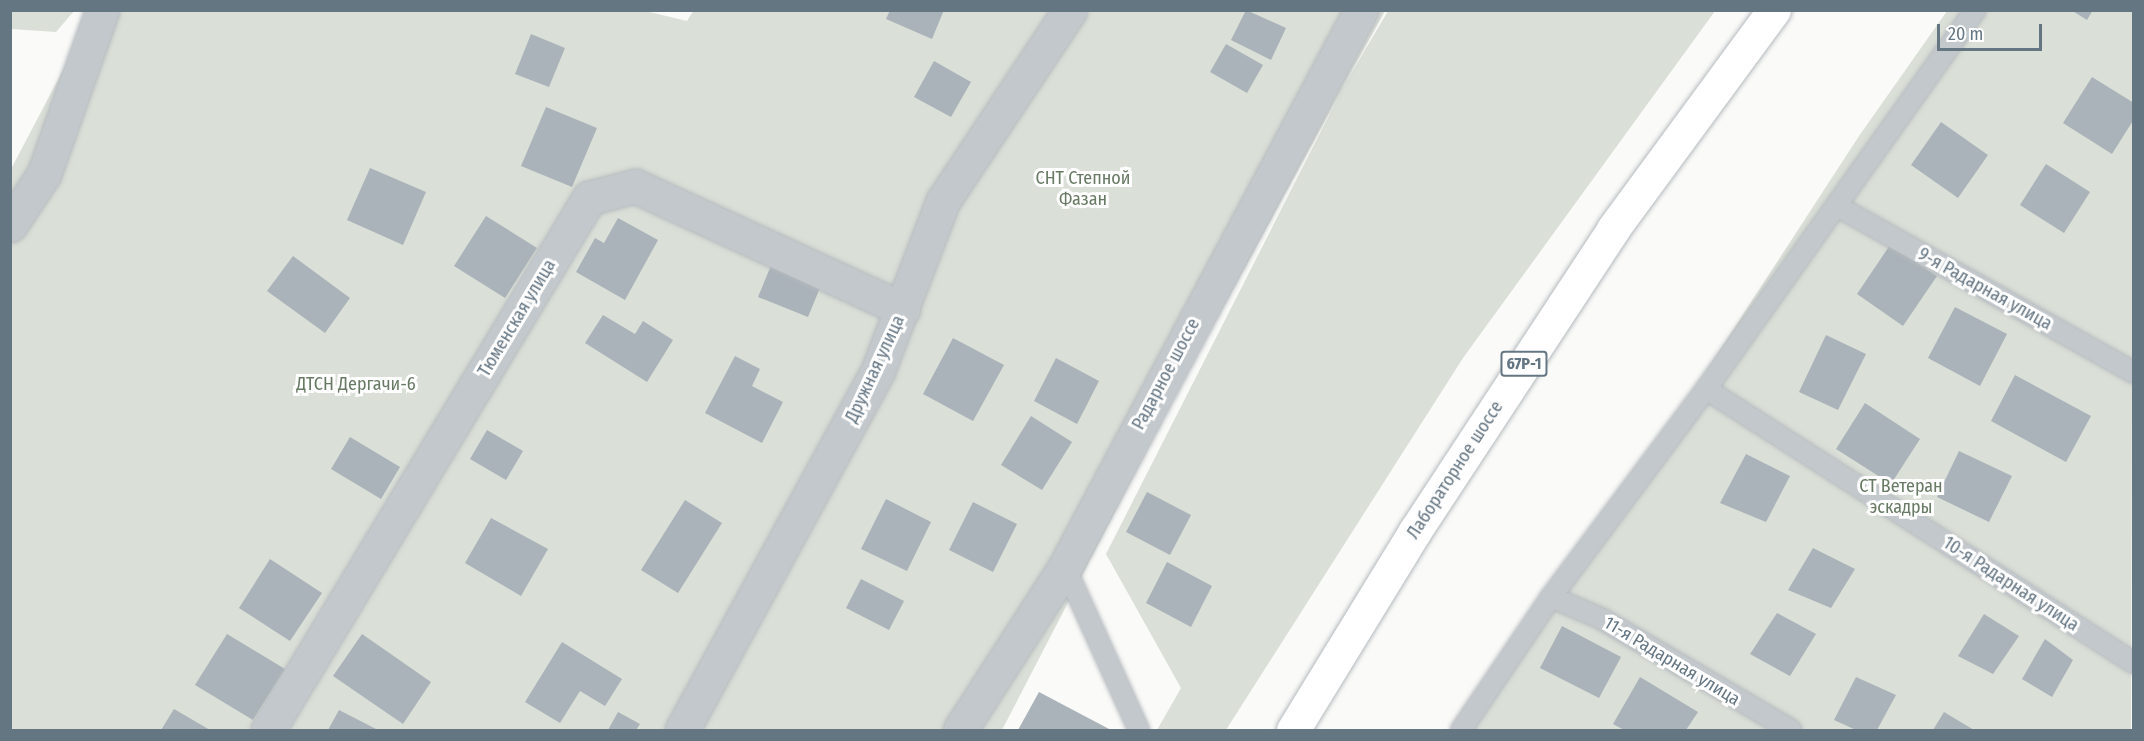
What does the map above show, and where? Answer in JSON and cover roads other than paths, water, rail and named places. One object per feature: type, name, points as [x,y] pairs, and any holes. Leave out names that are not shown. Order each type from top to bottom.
[{"type":"main road","name":"Лабораторное шоссе","points":[[1293,730],[1415,531],[1613,229],[1774,10]]},
{"type":"street","points":[[10,225],[44,174],[102,10]]},
{"type":"street","name":"Дружная улица","points":[[682,730],[878,370],[943,201],[1070,10]]},
{"type":"street","name":"Радарное шоссе","points":[[960,730],[1065,567],[1361,10]]},
{"type":"street","name":"Тюменская улица","points":[[268,730],[589,198],[635,186],[903,309]]},
{"type":"lane","points":[[1461,730],[1551,597],[1706,389],[1975,10]]},
{"type":"lane","name":"9-я Радарная улица","points":[[1837,206],[2133,373]]},
{"type":"lane","name":"10-я Радарная улица","points":[[1706,389],[2133,663]]},
{"type":"lane","points":[[1065,567],[1139,730]]},
{"type":"lane","name":"11-я Радарная улица","points":[[1551,597],[1602,619],[1791,730]]},
{"type":"park label","name":"СНТ Степной Фазан","points":[[1083,189]]},
{"type":"park label","name":"ДТСН Дергачи-6","points":[[356,384]]},
{"type":"park label","name":"СТ Ветеран эскадры","points":[[1901,497]]}]
